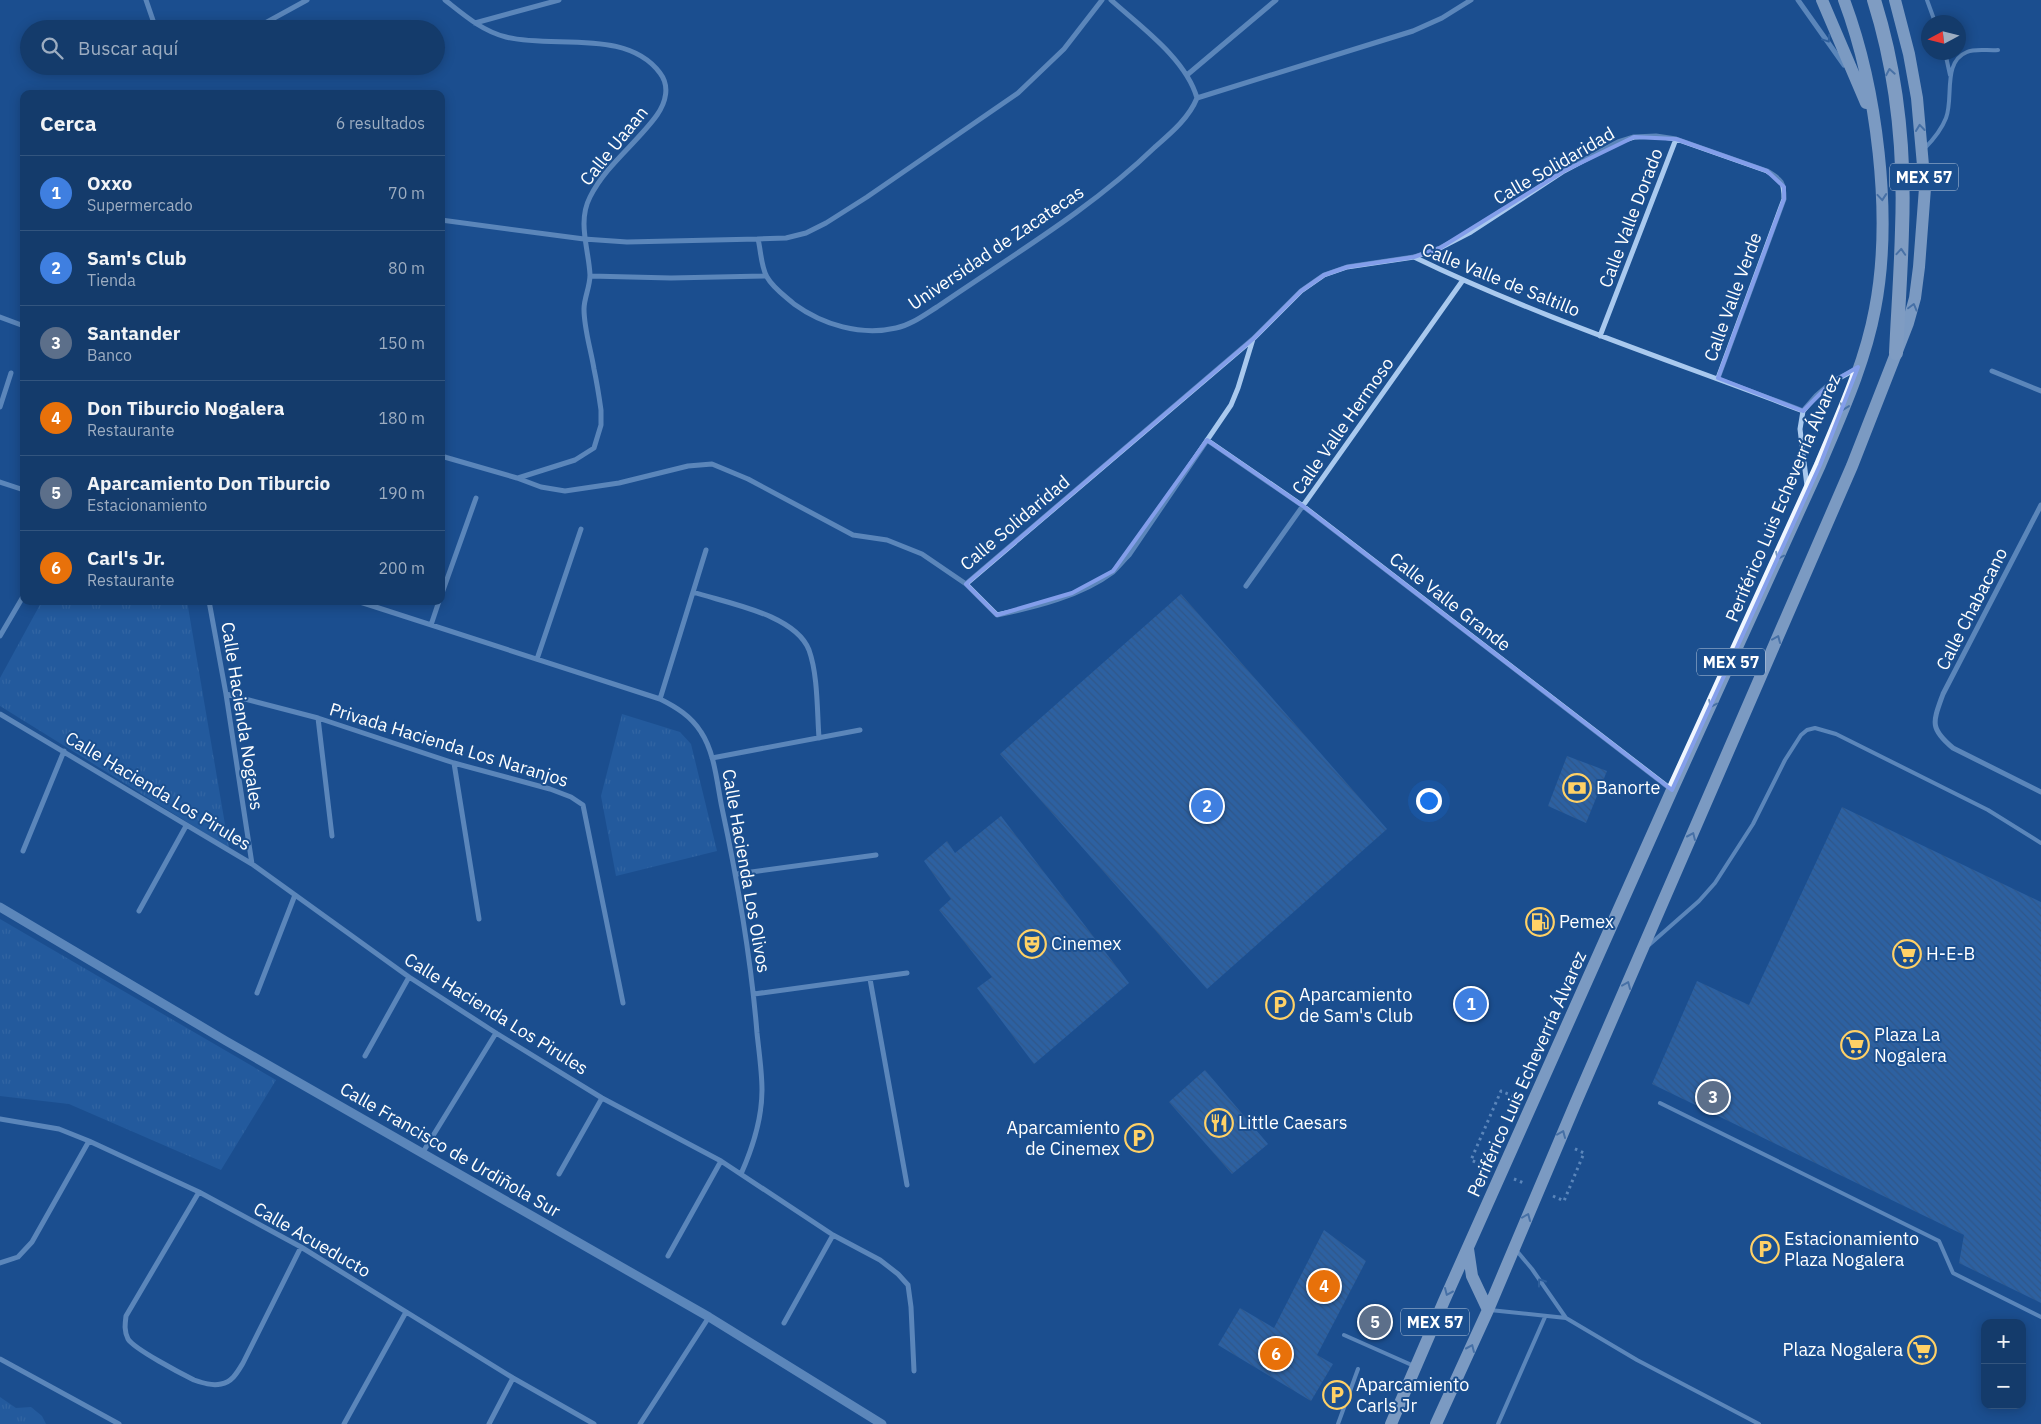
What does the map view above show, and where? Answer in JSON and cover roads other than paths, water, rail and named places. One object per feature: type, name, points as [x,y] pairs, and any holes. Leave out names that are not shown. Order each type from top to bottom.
[{"type":"highway","points":[[1874,0],[1890,70],[1899,126],[1902,231],[1896,353]]},
{"type":"main road","points":[[1822,0],[1861,90],[1868,109],[1877,149]]},
{"type":"main road","name":"Periférico Luis Echeverría Álvarez","points":[[1391,1424],[1672,790],[1808,492],[1837,426],[1858,367],[1875,310],[1882,264],[1883,215],[1869,89],[1862,55],[1844,0]]},
{"type":"main road","name":"MEX 57","points":[[1436,1424],[1488,1310],[1848,475],[1910,315],[1920,267],[1926,188],[1917,98],[1909,54],[1895,0]]},
{"type":"main road","points":[[1468,1248],[1472,1276],[1488,1310]]},
{"type":"street","points":[[146,0],[153,20]]},
{"type":"street","points":[[270,20],[307,0]]},
{"type":"street","name":"Calle Uaaan","points":[[445,0],[488,31],[521,40],[582,42],[622,49],[650,62],[665,80],[666,95],[660,111],[602,178],[589,198],[584,239],[590,276],[584,309],[601,410],[601,425],[594,448],[574,460],[517,478]]},
{"type":"street","points":[[475,23],[559,0]]},
{"type":"street","points":[[445,221],[584,239],[627,242],[758,240],[786,238],[806,233],[826,224],[1018,93],[1064,49],[1102,0]]},
{"type":"street","points":[[1112,0],[1170,55],[1187,74],[1197,98],[1413,31],[1442,18],[1471,0]]},
{"type":"street","points":[[1187,74],[1276,0]]},
{"type":"street","points":[[1798,0],[1861,90]]},
{"type":"street","name":"Universidad de Zacatecas","points":[[758,240],[766,276],[778,291],[801,308],[828,322],[852,330],[875,332],[898,328],[918,319],[1073,215],[1129,173],[1179,125],[1193,108],[1197,98]]},
{"type":"street","name":"Calle Solidaridad","points":[[1414,257],[1440,248],[1471,232],[1564,171],[1618,142],[1634,137],[1656,136],[1676,139],[1767,171],[1779,178],[1784,186],[1784,199],[1774,226]]},
{"type":"street","name":"Calle Valle Dorado","points":[[1600,336],[1676,139]]},
{"type":"street","name":"Calle Valle Verde","points":[[1718,378],[1774,226]]},
{"type":"street","name":"Calle Valle de Saltillo","points":[[966,584],[997,615],[1030,608],[1072,593],[1113,571],[1129,555],[1231,405],[1253,339],[1300,291],[1324,275],[1347,267],[1414,257],[1462,280],[1600,336],[1803,411]]},
{"type":"street","points":[[590,276],[671,278],[766,276]]},
{"type":"street","name":"Calle Valle Hermoso","points":[[1246,586],[1462,280]]},
{"type":"street","points":[[0,317],[20,324]]},
{"type":"street","name":"Calle Solidaridad","points":[[445,457],[541,487],[566,491],[619,483],[688,466],[712,464],[729,470],[853,535],[887,540],[922,554],[966,584],[1253,339]]},
{"type":"street","points":[[1808,492],[1800,429],[1803,411],[1832,382],[1858,367]]},
{"type":"street","points":[[1992,371],[2041,391]]},
{"type":"street","points":[[0,407],[11,372]]},
{"type":"street","name":"Calle Valle Grande","points":[[1207,440],[1304,506],[1672,790]]},
{"type":"street","points":[[0,482],[20,489]]},
{"type":"street","points":[[445,585],[476,498]]},
{"type":"street","name":"Calle Chabacano","points":[[2041,505],[1943,694],[1936,713],[1935,727],[1941,738],[1953,748],[2041,792]]},
{"type":"street","points":[[537,659],[580,529]]},
{"type":"street","points":[[660,699],[706,550]]},
{"type":"street","points":[[693,592],[784,622],[800,636],[808,650],[814,677],[819,738]]},
{"type":"street","points":[[0,636],[20,602]]},
{"type":"street","name":"Calle Hacienda Nogales","points":[[210,605],[226,694],[252,864]]},
{"type":"street","name":"Calle Hacienda Los Olivos","points":[[369,605],[660,699],[679,709],[702,733],[712,758],[736,874],[754,994],[762,1090],[759,1120],[753,1147],[741,1174]]},
{"type":"street","points":[[431,625],[438,605]]},
{"type":"street","name":"Privada Hacienda Los Naranjos","points":[[226,694],[318,718],[454,763],[550,789],[571,797],[583,805],[623,1002]]},
{"type":"street","name":"Calle Hacienda Los Pirules","points":[[0,714],[252,864],[408,977],[496,1033],[602,1098],[721,1161],[833,1235],[880,1260],[898,1274],[908,1285],[912,1307],[914,1371]]},
{"type":"street","points":[[318,718],[332,836]]},
{"type":"street","points":[[712,758],[860,730]]},
{"type":"street","points":[[23,851],[64,751]]},
{"type":"street","points":[[454,763],[479,919]]},
{"type":"street","points":[[139,911],[186,826]]},
{"type":"street","points":[[736,874],[876,855]]},
{"type":"street","points":[[257,993],[295,895]]},
{"type":"street","name":"Calle Francisco de Urdiñola Sur","points":[[0,906],[226,1040],[709,1317],[882,1424]]},
{"type":"street","points":[[754,994],[907,973]]},
{"type":"street","points":[[365,1056],[408,977]]},
{"type":"street","points":[[870,979],[907,1185]]},
{"type":"street","points":[[423,1152],[496,1033]]},
{"type":"street","points":[[559,1174],[602,1098]]},
{"type":"street","name":"Calle Acueducto","points":[[0,1119],[59,1129],[199,1192],[300,1248],[513,1378],[594,1424]]},
{"type":"street","points":[[0,1263],[18,1257],[32,1242],[89,1141]]},
{"type":"street","points":[[668,1256],[721,1161]]},
{"type":"street","points":[[199,1192],[126,1316],[124,1330],[129,1340],[137,1348],[195,1380],[212,1385],[223,1384],[232,1379],[243,1364],[300,1248]]},
{"type":"street","points":[[784,1323],[833,1235]]},
{"type":"street","points":[[344,1424],[406,1312]]},
{"type":"street","points":[[640,1424],[709,1317]]},
{"type":"street","points":[[0,1359],[118,1424]]},
{"type":"street","points":[[490,1424],[513,1378]]},
{"type":"lane","points":[[1927,0],[1932,15]]},
{"type":"lane","points":[[1950,74],[1955,61],[1967,51],[1998,50]]},
{"type":"lane","points":[[1922,150],[1937,136],[1947,117],[1951,93],[1947,60]]},
{"type":"lane","points":[[1641,952],[1692,908],[1716,883],[1753,824],[1794,745],[1807,730],[1815,728],[1836,734],[1988,810],[2041,843]]},
{"type":"lane","points":[[1660,1102],[1939,1241],[1953,1273],[2041,1317]]},
{"type":"lane","points":[[1514,1248],[1532,1269],[1566,1318],[1637,1360],[1758,1424]]},
{"type":"lane","points":[[1488,1310],[1566,1318]]},
{"type":"lane","points":[[1498,1424],[1546,1317]]},
{"type":"lane","points":[[1344,1335],[1416,1367]]},
{"type":"lane","points":[[1338,1424],[1358,1369]]},
{"type":"place","name":"Banorte","points":[[1577,788]]},
{"type":"place","name":"Sam's Club","points":[[1207,806]]},
{"type":"place","name":"Pemex","points":[[1540,922]]},
{"type":"place","name":"Cinemex","points":[[1032,944]]},
{"type":"place","name":"H-E-B","points":[[1907,954]]},
{"type":"place","name":"Oxxo","points":[[1471,1004]]},
{"type":"place","name":"Aparcamiento de Sam's Club","points":[[1280,1005]]},
{"type":"place","name":"Plaza La Nogalera","points":[[1855,1045]]},
{"type":"place","name":"Santander","points":[[1713,1097]]},
{"type":"place","name":"Little Caesars","points":[[1219,1123]]},
{"type":"place","name":"Aparcamiento de Cinemex","points":[[1139,1138]]},
{"type":"place","name":"Estacionamiento Plaza Nogalera","points":[[1765,1249]]},
{"type":"place","name":"Don Tiburcio Nogalera","points":[[1324,1286]]},
{"type":"place","name":"Aparcamiento Don Tiburcio","points":[[1375,1322]]},
{"type":"place","name":"Plaza Nogalera","points":[[1922,1350]]},
{"type":"place","name":"Carl's Jr.","points":[[1276,1354]]},
{"type":"place","name":"Aparcamiento Carls Jr","points":[[1337,1395]]}]
